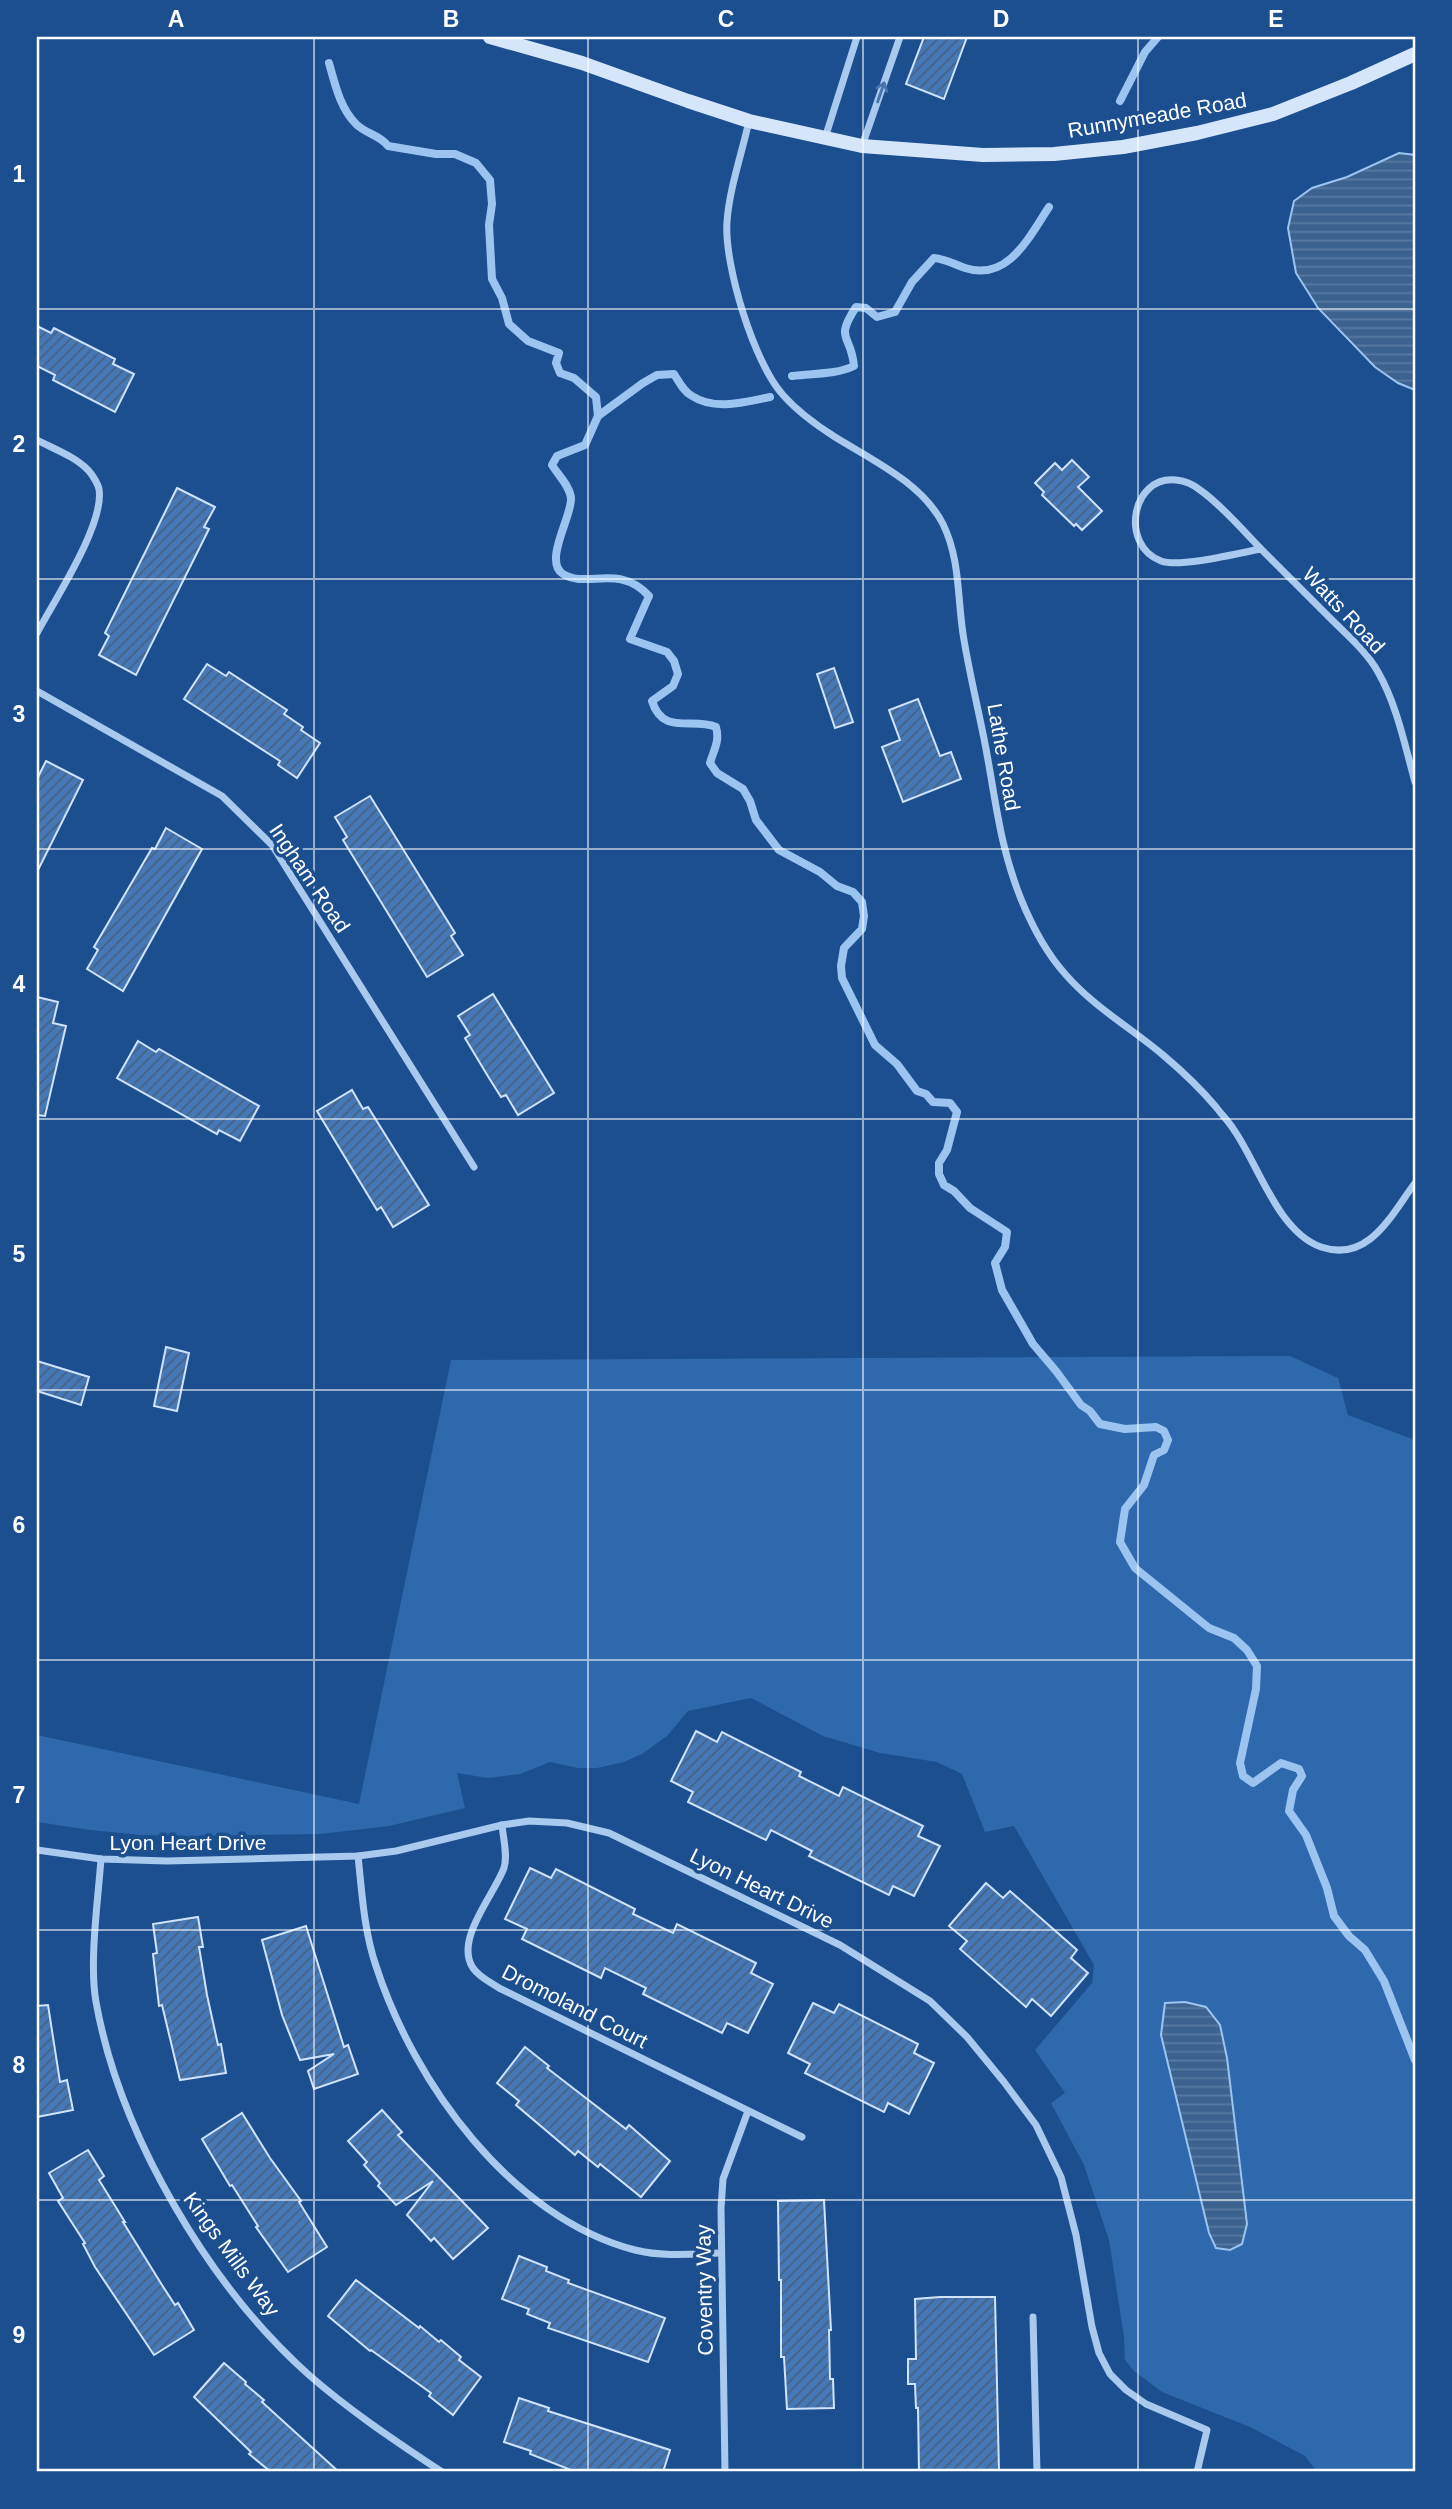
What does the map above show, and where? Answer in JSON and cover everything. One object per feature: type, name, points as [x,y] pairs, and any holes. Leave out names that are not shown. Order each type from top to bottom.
[{"type":"street","name":"Runnymeade Road","points":[[490,37],[582,62],[688,102],[749,121],[862,146],[983,155],[1054,154],[1123,147],[1197,133],[1273,114],[1415,54]]},
{"type":"street","points":[[825,138],[857,37]]},
{"type":"street","points":[[862,146],[900,37]]},
{"type":"street","name":"Lathe Road","points":[[749,121],[727,218],[726,244],[733,276],[757,349],[770,377],[783,395],[813,423],[892,472],[921,496],[942,522],[953,550],[963,636],[986,750],[999,834],[1021,901],[1038,934],[1066,975],[1102,1009],[1162,1054],[1204,1093],[1235,1130],[1277,1205],[1297,1231],[1318,1246],[1342,1251],[1364,1245],[1384,1229],[1415,1183]]},
{"type":"street","points":[[37,440],[90,471],[99,488],[98,510],[87,540],[37,633]]},
{"type":"street","name":"Watts Road","points":[[1261,549],[1177,563],[1162,561],[1148,553],[1138,541],[1134,523],[1138,507],[1145,493],[1153,485],[1172,480],[1187,482],[1201,490],[1261,549],[1356,645],[1378,671],[1392,702],[1415,782]]},
{"type":"street","name":"Ingham Road","points":[[37,691],[222,796],[251,822],[272,845],[474,1167]]},
{"type":"street","name":"Lyon Heart Drive","points":[[37,1850],[101,1859],[236,1861],[358,1856],[396,1851],[502,1825],[529,1821],[567,1823],[609,1833],[840,1945],[930,2001],[967,2037],[1004,2082],[1041,2135],[1061,2177],[1076,2235],[1099,2353],[1110,2374],[1126,2390],[1146,2404],[1207,2430],[1197,2472]]},
{"type":"street","name":"Dromoland Court","points":[[502,1825],[505,1866],[469,1937],[468,1953],[472,1967],[482,1978],[802,2137]]},
{"type":"street","points":[[358,1856],[367,1932],[375,1965],[393,2012],[424,2074],[444,2105],[479,2147],[519,2186],[562,2218],[602,2239],[637,2251],[673,2255],[720,2253]]},
{"type":"street","name":"Kings Mills Way","points":[[101,1859],[95,1958],[96,2000],[116,2078],[168,2194],[231,2289],[309,2374],[352,2409],[442,2472]]},
{"type":"street","name":"Coventry Way","points":[[725,2472],[720,2253],[723,2179],[748,2111]]},
{"type":"street","points":[[1033,2317],[1037,2472]]},
{"type":"shaded area","points":[[1399,153],[1415,155],[1415,390],[1398,383],[1375,367],[1318,308],[1296,273],[1288,228],[1294,201],[1312,188],[1347,177]]},
{"type":"shaded area","points":[[1290,1356],[1338,1378],[1348,1415],[1415,1440],[1415,2472],[1317,2472],[1305,2456],[1250,2427],[1162,2392],[1134,2371],[1125,2360],[1109,2240],[1084,2165],[1051,2103],[1065,2093],[1035,2050],[1092,1983],[1094,1965],[1014,1826],[985,1832],[962,1774],[937,1762],[880,1753],[823,1736],[751,1698],[688,1711],[667,1736],[642,1754],[624,1762],[597,1768],[578,1768],[550,1762],[520,1774],[488,1778],[457,1773],[465,1808],[389,1826],[320,1834],[190,1836],[141,1835],[37,1822],[37,1735],[359,1804],[451,1360]]},
{"type":"shaded area","points":[[1185,2002],[1206,2007],[1220,2025],[1227,2058],[1247,2224],[1242,2244],[1230,2250],[1216,2248],[1209,2233],[1161,2035],[1165,2003]]},
{"type":"building","points":[[924,37],[967,37],[944,99],[906,84]]},
{"type":"building","points":[[37,326],[51,333],[54,328],[115,359],[113,364],[134,374],[115,412],[53,380],[55,375],[37,366]]},
{"type":"building","points":[[1072,460],[1089,477],[1078,487],[1102,511],[1082,530],[1076,524],[1074,526],[1042,495],[1044,492],[1035,483],[1055,463],[1062,470]]},
{"type":"building","points":[[177,488],[215,507],[204,527],[209,529],[136,675],[99,655],[109,636],[105,633]]},
{"type":"building","points":[[207,664],[226,676],[229,672],[287,710],[284,714],[320,743],[297,778],[278,765],[280,761],[184,699]]},
{"type":"building","points":[[834,668],[853,722],[835,728],[817,674]]},
{"type":"building","points":[[918,699],[940,756],[951,752],[961,779],[903,802],[882,747],[900,740],[889,710]]},
{"type":"building","points":[[46,761],[83,780],[37,872],[37,779]]},
{"type":"building","points":[[370,796],[455,933],[451,936],[463,955],[427,977],[343,840],[347,837],[335,817]]},
{"type":"building","points":[[166,828],[202,849],[123,991],[87,969],[98,950],[94,947]]},
{"type":"building","points":[[493,994],[554,1093],[518,1115],[506,1095],[501,1097],[489,1078],[465,1038],[470,1035],[458,1016]]},
{"type":"building","points":[[37,997],[58,1002],[53,1023],[66,1026],[45,1116],[37,1115]]},
{"type":"building","points":[[138,1041],[156,1052],[159,1049],[259,1106],[240,1141],[219,1130],[217,1134],[117,1078]]},
{"type":"building","points":[[352,1090],[363,1109],[368,1107],[429,1205],[393,1227],[381,1207],[377,1210],[317,1111]]},
{"type":"building","points":[[166,1347],[189,1353],[177,1411],[154,1406]]},
{"type":"building","points":[[37,1361],[89,1377],[81,1405],[37,1391]]},
{"type":"building","points":[[696,1731],[717,1742],[722,1732],[801,1772],[799,1776],[839,1796],[843,1787],[923,1826],[918,1836],[940,1846],[914,1896],[893,1886],[889,1895],[809,1856],[812,1851],[771,1830],[766,1840],[688,1802],[693,1792],[671,1781]]},
{"type":"building","points":[[530,1868],[551,1878],[556,1869],[635,1909],[633,1914],[673,1933],[677,1924],[756,1963],[751,1973],[773,1984],[748,2033],[727,2023],[722,2033],[643,1994],[646,1988],[605,1968],[601,1978],[522,1939],[527,1929],[505,1919]]},
{"type":"building","points":[[986,1883],[1003,1898],[1010,1891],[1077,1950],[1071,1958],[1088,1973],[1051,2016],[1032,1999],[1026,2007],[960,1949],[967,1941],[949,1926]]},
{"type":"building","points":[[198,1917],[203,1947],[199,1947],[207,1995],[226,2073],[180,2080],[162,2005],[159,2006],[153,1954],[157,1953],[153,1924]]},
{"type":"building","points":[[306,1926],[344,2047],[348,2045],[358,2074],[314,2089],[308,2071],[334,2054],[300,2060],[282,2015],[262,1940]]},
{"type":"building","points":[[813,2003],[834,2013],[839,2004],[918,2044],[914,2053],[934,2063],[909,2114],[888,2103],[884,2112],[805,2073],[810,2064],[788,2053]]},
{"type":"building","points":[[48,2005],[60,2082],[67,2080],[73,2110],[37,2117],[37,2006]]},
{"type":"building","points":[[525,2047],[549,2066],[547,2068],[626,2129],[629,2125],[670,2161],[641,2197],[600,2164],[598,2167],[578,2151],[575,2155],[516,2105],[519,2101],[497,2083]]},
{"type":"building","points":[[382,2110],[402,2132],[398,2135],[488,2228],[453,2259],[434,2238],[431,2241],[407,2215],[433,2181],[396,2205],[378,2186],[380,2183],[364,2165],[367,2162],[348,2141]]},
{"type":"building","points":[[242,2113],[301,2201],[299,2202],[327,2247],[288,2272],[256,2227],[258,2226],[202,2139]]},
{"type":"building","points":[[88,2150],[104,2176],[99,2180],[123,2222],[175,2305],[178,2303],[194,2330],[154,2355],[95,2267],[83,2244],[85,2243],[58,2201],[63,2198],[49,2173]]},
{"type":"building","points":[[824,2200],[831,2330],[830,2379],[833,2379],[834,2408],[787,2409],[784,2357],[781,2357],[778,2201]]},
{"type":"building","points":[[519,2256],[547,2267],[546,2271],[569,2280],[568,2283],[665,2318],[648,2362],[548,2328],[550,2323],[527,2314],[529,2309],[502,2299]]},
{"type":"building","points":[[356,2280],[419,2328],[420,2326],[439,2342],[441,2340],[461,2357],[459,2360],[481,2377],[453,2415],[429,2396],[431,2393],[370,2351],[328,2316]]},
{"type":"building","points":[[995,2297],[999,2472],[919,2472],[915,2384],[908,2384],[908,2359],[916,2359],[915,2299]]},
{"type":"building","points":[[224,2363],[264,2400],[262,2402],[339,2472],[271,2472],[249,2454],[251,2452],[194,2397]]},
{"type":"building","points":[[519,2398],[549,2408],[548,2411],[670,2450],[663,2472],[576,2472],[504,2442]]},
{"type":"waterway","points":[[1120,101],[1145,52],[1158,37]]},
{"type":"waterway","points":[[329,63],[342,103],[350,118],[360,127],[388,146],[436,154],[455,154],[476,163],[490,180],[492,279],[502,298],[509,324],[528,341],[559,353],[556,363],[560,373],[574,378],[596,397],[598,416],[585,445],[557,456],[552,465],[566,485],[571,498],[557,549],[558,568],[572,578],[615,578],[626,581],[638,586],[649,596],[630,639],[667,652],[674,661],[678,674],[673,686],[652,701],[657,712],[671,722],[716,727],[717,741],[710,763],[717,773],[743,789],[756,820],[779,850],[820,872],[837,886],[853,892],[862,902],[862,929],[844,948],[842,978],[875,1045],[897,1064],[917,1091],[926,1094],[933,1102],[950,1103],[957,1112],[947,1150],[939,1163],[939,1174],[944,1185],[954,1191],[970,1208],[1007,1232],[1005,1247],[995,1263],[1002,1290],[1033,1344],[1081,1405],[1090,1411],[1100,1424],[1125,1429],[1156,1427],[1164,1431],[1168,1440],[1164,1450],[1154,1455],[1144,1485],[1125,1509],[1120,1542],[1135,1568],[1209,1628],[1234,1638],[1247,1650],[1257,1666],[1256,1689],[1240,1763],[1243,1776],[1253,1783],[1281,1763],[1299,1769],[1302,1776],[1293,1790],[1289,1811],[1306,1835],[1327,1888],[1334,1916],[1349,1936],[1365,1950],[1384,1981],[1415,2060]]},
{"type":"waterway","points":[[792,376],[832,372],[854,366],[845,332],[856,307],[866,308],[877,317],[895,312],[912,282],[934,258],[980,271],[1005,263],[1025,243],[1049,207]]},
{"type":"waterway","points":[[598,416],[657,375],[674,374],[689,394],[710,403],[730,404],[770,397]]}]
